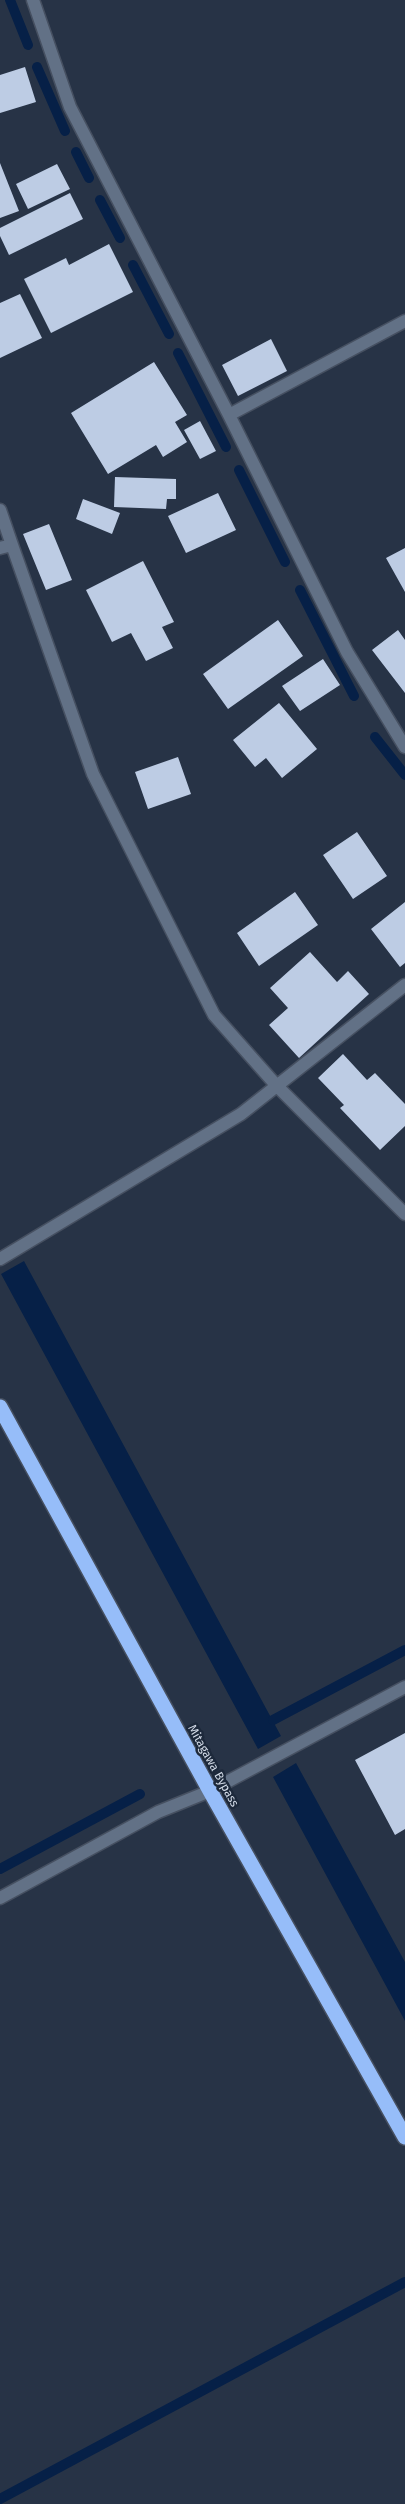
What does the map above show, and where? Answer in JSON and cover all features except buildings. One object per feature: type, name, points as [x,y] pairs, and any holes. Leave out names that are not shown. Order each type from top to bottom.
[{"type":"highway","name":"Mitagawa Bypass","points":[[0,1407],[210,1791],[405,2138]]},
{"type":"street","points":[[33,0],[70,107],[229,415],[347,652],[405,747]]},
{"type":"street","points":[[229,415],[405,321]]},
{"type":"street","points":[[0,510],[6,547],[93,774],[214,1015],[276,1084],[405,1214]]},
{"type":"street","points":[[0,1258],[241,1114],[276,1084],[405,985]]},
{"type":"street","points":[[0,1898],[158,1812],[210,1791],[405,1687]]},
{"type":"water","points":[[24,1261],[281,1736],[258,1749],[1,1274]]},
{"type":"water","points":[[296,1763],[405,1962],[405,2021],[273,1777]]},
{"type":"waterway","points":[[10,0],[28,45]]},
{"type":"waterway","points":[[37,67],[65,131]]},
{"type":"waterway","points":[[76,152],[89,178]]},
{"type":"waterway","points":[[100,200],[120,238]]},
{"type":"waterway","points":[[133,265],[169,334]]},
{"type":"waterway","points":[[178,353],[226,447]]},
{"type":"waterway","points":[[239,470],[285,562]]},
{"type":"waterway","points":[[300,590],[354,696]]},
{"type":"waterway","points":[[375,737],[405,775]]},
{"type":"waterway","points":[[273,1720],[405,1650]]},
{"type":"waterway","points":[[0,1869],[140,1794]]},
{"type":"waterway","points":[[0,2499],[405,2282]]}]
